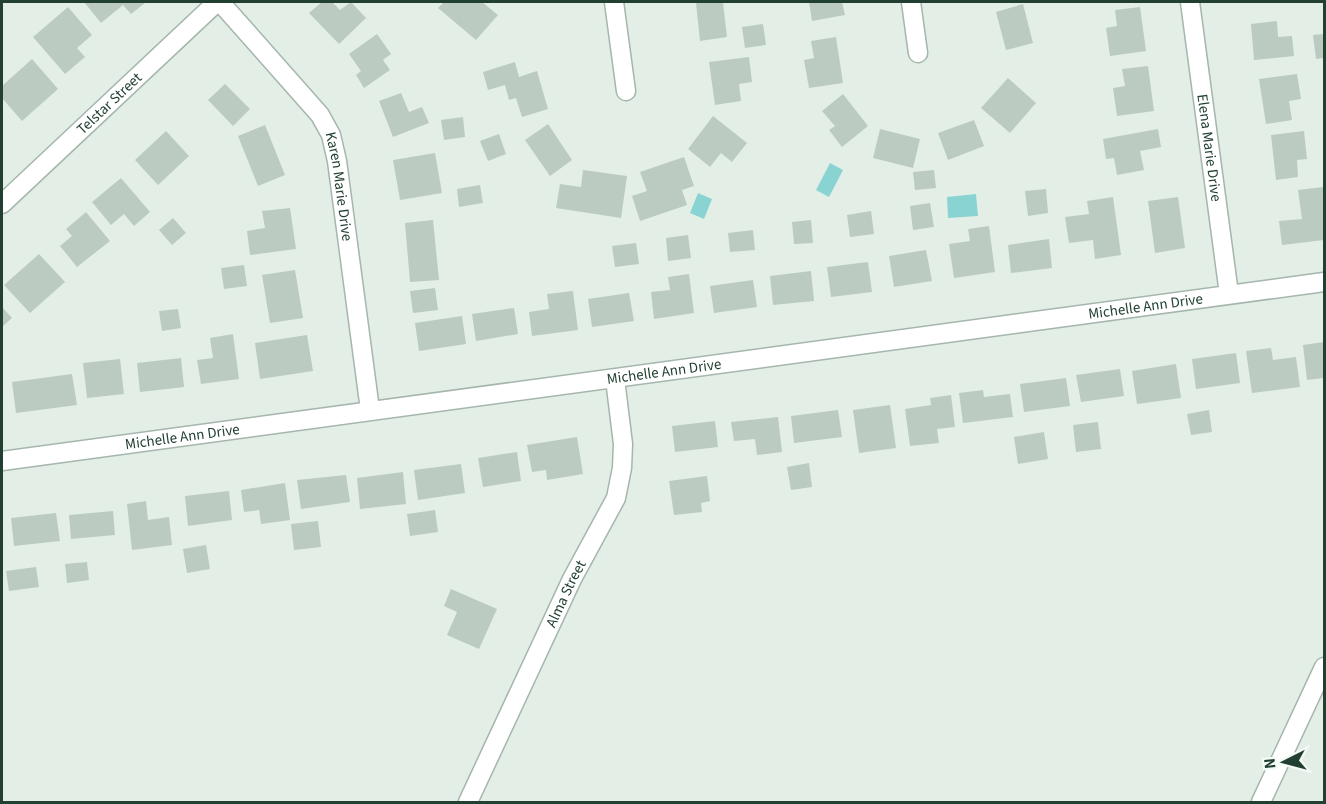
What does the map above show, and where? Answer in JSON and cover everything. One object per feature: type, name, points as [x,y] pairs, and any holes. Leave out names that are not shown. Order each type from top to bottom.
[{"type":"street","name":"Telstar Street","points":[[2,204],[219,2]]},
{"type":"street","name":"Karen Marie Drive","points":[[219,2],[321,115],[331,135],[337,161],[370,410]]},
{"type":"street","points":[[614,2],[626,91]]},
{"type":"street","points":[[911,2],[918,53]]},
{"type":"street","name":"Elena Marie Drive","points":[[1190,2],[1229,294]]},
{"type":"street","name":"Michelle Ann Drive","points":[[2,461],[1324,282]]},
{"type":"street","name":"Alma Street","points":[[468,802],[572,579],[616,498],[622,468],[623,444],[615,379]]},
{"type":"street","points":[[1261,802],[1324,667]]},
{"type":"water","points":[[830,163],[843,170],[829,197],[816,190]]},
{"type":"water","points":[[698,193],[712,199],[704,219],[690,213]]},
{"type":"water","points":[[976,194],[978,216],[948,218],[947,197]]},
{"type":"building","points":[[84,2],[145,3],[131,14],[123,5],[101,23]]},
{"type":"building","points":[[322,2],[332,2],[340,10],[351,2],[366,18],[339,44],[309,13]]},
{"type":"building","points":[[444,2],[482,2],[498,15],[476,40],[438,8]]},
{"type":"building","points":[[723,2],[727,37],[700,41],[696,3]]},
{"type":"building","points":[[809,2],[842,2],[845,15],[812,21]]},
{"type":"building","points":[[1023,4],[1033,43],[1006,50],[996,12]]},
{"type":"building","points":[[68,7],[92,35],[77,48],[85,57],[65,74],[33,37]]},
{"type":"building","points":[[1140,7],[1146,51],[1110,56],[1106,28],[1117,26],[1115,10]]},
{"type":"building","points":[[1277,21],[1278,37],[1292,36],[1294,56],[1254,60],[1251,24]]},
{"type":"building","points":[[763,24],[766,45],[745,48],[742,27]]},
{"type":"building","points":[[377,34],[391,54],[383,60],[390,70],[364,88],[356,75],[361,71],[349,54]]},
{"type":"building","points":[[1324,34],[1324,58],[1316,59],[1313,35]]},
{"type":"building","points":[[836,37],[843,83],[809,88],[804,60],[814,58],[811,41]]},
{"type":"building","points":[[749,57],[752,82],[739,84],[741,101],[715,105],[709,62]]},
{"type":"building","points":[[32,59],[58,89],[22,121],[2,98],[2,86]]},
{"type":"building","points":[[515,62],[519,77],[537,71],[548,109],[522,117],[516,98],[509,100],[505,85],[488,90],[483,72]]},
{"type":"building","points":[[1148,66],[1154,111],[1117,116],[1113,88],[1125,86],[1122,69]]},
{"type":"building","points":[[1297,74],[1301,99],[1289,101],[1292,120],[1266,124],[1259,79]]},
{"type":"building","points":[[1008,78],[1036,103],[1010,133],[981,108]]},
{"type":"building","points":[[225,84],[250,109],[233,126],[208,100]]},
{"type":"building","points":[[401,93],[409,112],[422,107],[429,123],[393,137],[379,101]]},
{"type":"building","points":[[843,94],[868,126],[842,147],[829,130],[835,126],[822,111]]},
{"type":"building","points":[[713,116],[747,143],[732,162],[721,153],[710,167],[688,149]]},
{"type":"building","points":[[463,117],[465,137],[444,140],[441,120]]},
{"type":"building","points":[[974,120],[984,146],[948,160],[938,133]]},
{"type":"building","points":[[548,124],[572,160],[550,176],[525,140]]},
{"type":"building","points":[[265,125],[285,175],[258,186],[238,136]]},
{"type":"building","points":[[880,129],[920,139],[913,168],[873,158]]},
{"type":"building","points":[[1158,129],[1161,147],[1140,151],[1144,170],[1117,175],[1114,158],[1106,159],[1103,139]]},
{"type":"building","points":[[166,131],[189,156],[158,185],[135,160]]},
{"type":"building","points":[[1304,131],[1307,159],[1297,160],[1298,177],[1276,180],[1271,135]]},
{"type":"building","points":[[499,134],[506,154],[488,161],[480,141]]},
{"type":"building","points":[[435,153],[442,193],[400,200],[393,160]]},
{"type":"building","points":[[684,157],[694,186],[682,190],[687,205],[640,221],[632,196],[647,191],[640,172]]},
{"type":"building","points":[[583,170],[627,176],[621,218],[556,208],[560,184],[581,187]]},
{"type":"building","points":[[934,170],[936,188],[915,190],[913,172]]},
{"type":"building","points":[[121,178],[150,212],[134,226],[124,214],[111,225],[92,202]]},
{"type":"building","points":[[480,185],[483,203],[459,207],[457,189]]},
{"type":"building","points":[[1323,187],[1324,240],[1282,245],[1279,221],[1302,219],[1298,190]]},
{"type":"building","points":[[1046,189],[1048,213],[1028,216],[1025,191]]},
{"type":"building","points":[[1113,197],[1121,255],[1095,259],[1093,240],[1069,243],[1065,217],[1089,214],[1087,201]]},
{"type":"building","points":[[1178,197],[1185,248],[1155,253],[1148,201]]},
{"type":"building","points":[[930,203],[934,227],[913,230],[910,206]]},
{"type":"building","points":[[290,208],[296,249],[250,255],[247,231],[265,228],[262,211]]},
{"type":"building","points":[[871,211],[874,234],[850,237],[847,215]]},
{"type":"building","points":[[86,212],[110,241],[77,267],[60,246],[72,236],[66,229]]},
{"type":"building","points":[[173,218],[186,233],[172,245],[159,230]]},
{"type":"building","points":[[433,220],[439,280],[410,282],[405,223]]},
{"type":"building","points":[[811,220],[813,243],[794,244],[792,222]]},
{"type":"building","points":[[989,226],[995,272],[954,278],[949,244],[970,241],[968,229]]},
{"type":"building","points":[[753,230],[755,250],[730,252],[728,233]]},
{"type":"building","points":[[688,235],[691,258],[668,261],[666,238]]},
{"type":"building","points":[[1049,239],[1052,268],[1011,273],[1008,245]]},
{"type":"building","points":[[636,243],[639,264],[615,267],[612,246]]},
{"type":"building","points":[[926,250],[932,281],[894,287],[889,256]]},
{"type":"building","points":[[39,254],[65,282],[30,313],[4,285]]},
{"type":"building","points":[[868,262],[872,292],[831,297],[827,267]]},
{"type":"building","points":[[244,265],[247,286],[224,289],[221,268]]},
{"type":"building","points":[[295,270],[303,318],[270,323],[262,275]]},
{"type":"building","points":[[811,271],[814,301],[773,305],[770,276]]},
{"type":"building","points":[[689,274],[694,313],[654,319],[651,292],[670,290],[668,277]]},
{"type":"building","points":[[753,280],[757,307],[714,313],[710,286]]},
{"type":"building","points":[[435,288],[438,310],[413,313],[410,291]]},
{"type":"building","points":[[573,291],[578,330],[532,336],[529,312],[549,309],[547,294]]},
{"type":"building","points":[[629,293],[634,321],[592,327],[588,299]]},
{"type":"building","points":[[2,307],[12,318],[2,327]]},
{"type":"building","points":[[514,308],[518,334],[476,341],[472,314]]},
{"type":"building","points":[[178,309],[181,328],[162,331],[159,311]]},
{"type":"building","points":[[462,316],[466,344],[419,351],[415,323]]},
{"type":"building","points":[[233,334],[239,379],[201,384],[197,360],[213,358],[210,338]]},
{"type":"building","points":[[307,335],[313,371],[260,379],[255,343]]},
{"type":"building","points":[[1324,342],[1324,378],[1307,380],[1303,345]]},
{"type":"building","points":[[1271,348],[1273,360],[1296,357],[1300,387],[1252,393],[1246,351]]},
{"type":"building","points":[[1236,353],[1240,383],[1196,389],[1192,359]]},
{"type":"building","points":[[181,358],[184,387],[140,392],[137,363]]},
{"type":"building","points":[[120,359],[124,394],[87,398],[83,363]]},
{"type":"building","points":[[1176,364],[1181,398],[1137,404],[1132,371]]},
{"type":"building","points":[[1120,369],[1124,396],[1081,402],[1076,375]]},
{"type":"building","points":[[72,374],[77,405],[16,413],[12,382]]},
{"type":"building","points":[[1066,378],[1070,406],[1024,412],[1020,384]]},
{"type":"building","points":[[983,390],[984,397],[1010,394],[1013,417],[963,423],[959,393]]},
{"type":"building","points":[[951,395],[955,427],[937,429],[939,443],[910,446],[905,409],[931,405],[930,398]]},
{"type":"building","points":[[890,405],[896,448],[859,453],[853,410]]},
{"type":"building","points":[[838,410],[842,437],[794,443],[791,416]]},
{"type":"building","points":[[1209,410],[1212,432],[1191,435],[1187,414]]},
{"type":"building","points":[[778,417],[782,452],[757,455],[755,439],[734,441],[731,422]]},
{"type":"building","points":[[715,421],[718,447],[675,452],[672,426]]},
{"type":"building","points":[[1098,422],[1101,449],[1076,452],[1073,425]]},
{"type":"building","points":[[1044,432],[1048,459],[1018,464],[1014,437]]},
{"type":"building","points":[[577,437],[583,474],[547,480],[546,470],[532,472],[527,445]]},
{"type":"building","points":[[517,452],[521,481],[483,487],[478,458]]},
{"type":"building","points":[[809,463],[812,487],[791,490],[787,467]]},
{"type":"building","points":[[461,464],[465,493],[418,500],[414,470]]},
{"type":"building","points":[[403,472],[406,504],[360,509],[357,478]]},
{"type":"building","points":[[346,475],[350,502],[301,509],[297,480]]},
{"type":"building","points":[[707,476],[710,501],[701,503],[702,512],[674,515],[669,481]]},
{"type":"building","points":[[285,483],[290,520],[261,524],[259,510],[244,512],[241,490]]},
{"type":"building","points":[[229,491],[232,520],[188,526],[185,496]]},
{"type":"building","points":[[146,501],[148,520],[169,517],[172,545],[132,550],[127,504]]},
{"type":"building","points":[[435,510],[438,532],[410,536],[407,514]]},
{"type":"building","points":[[113,511],[115,535],[71,539],[69,515]]},
{"type":"building","points":[[56,513],[60,541],[14,546],[11,518]]},
{"type":"building","points":[[318,521],[321,547],[294,550],[291,524]]},
{"type":"building","points":[[206,545],[210,569],[187,573],[183,549]]},
{"type":"building","points":[[87,562],[89,580],[67,583],[65,564]]},
{"type":"building","points":[[36,567],[39,587],[9,591],[6,571]]},
{"type":"building","points":[[451,589],[497,609],[479,649],[447,635],[457,612],[444,606]]}]
